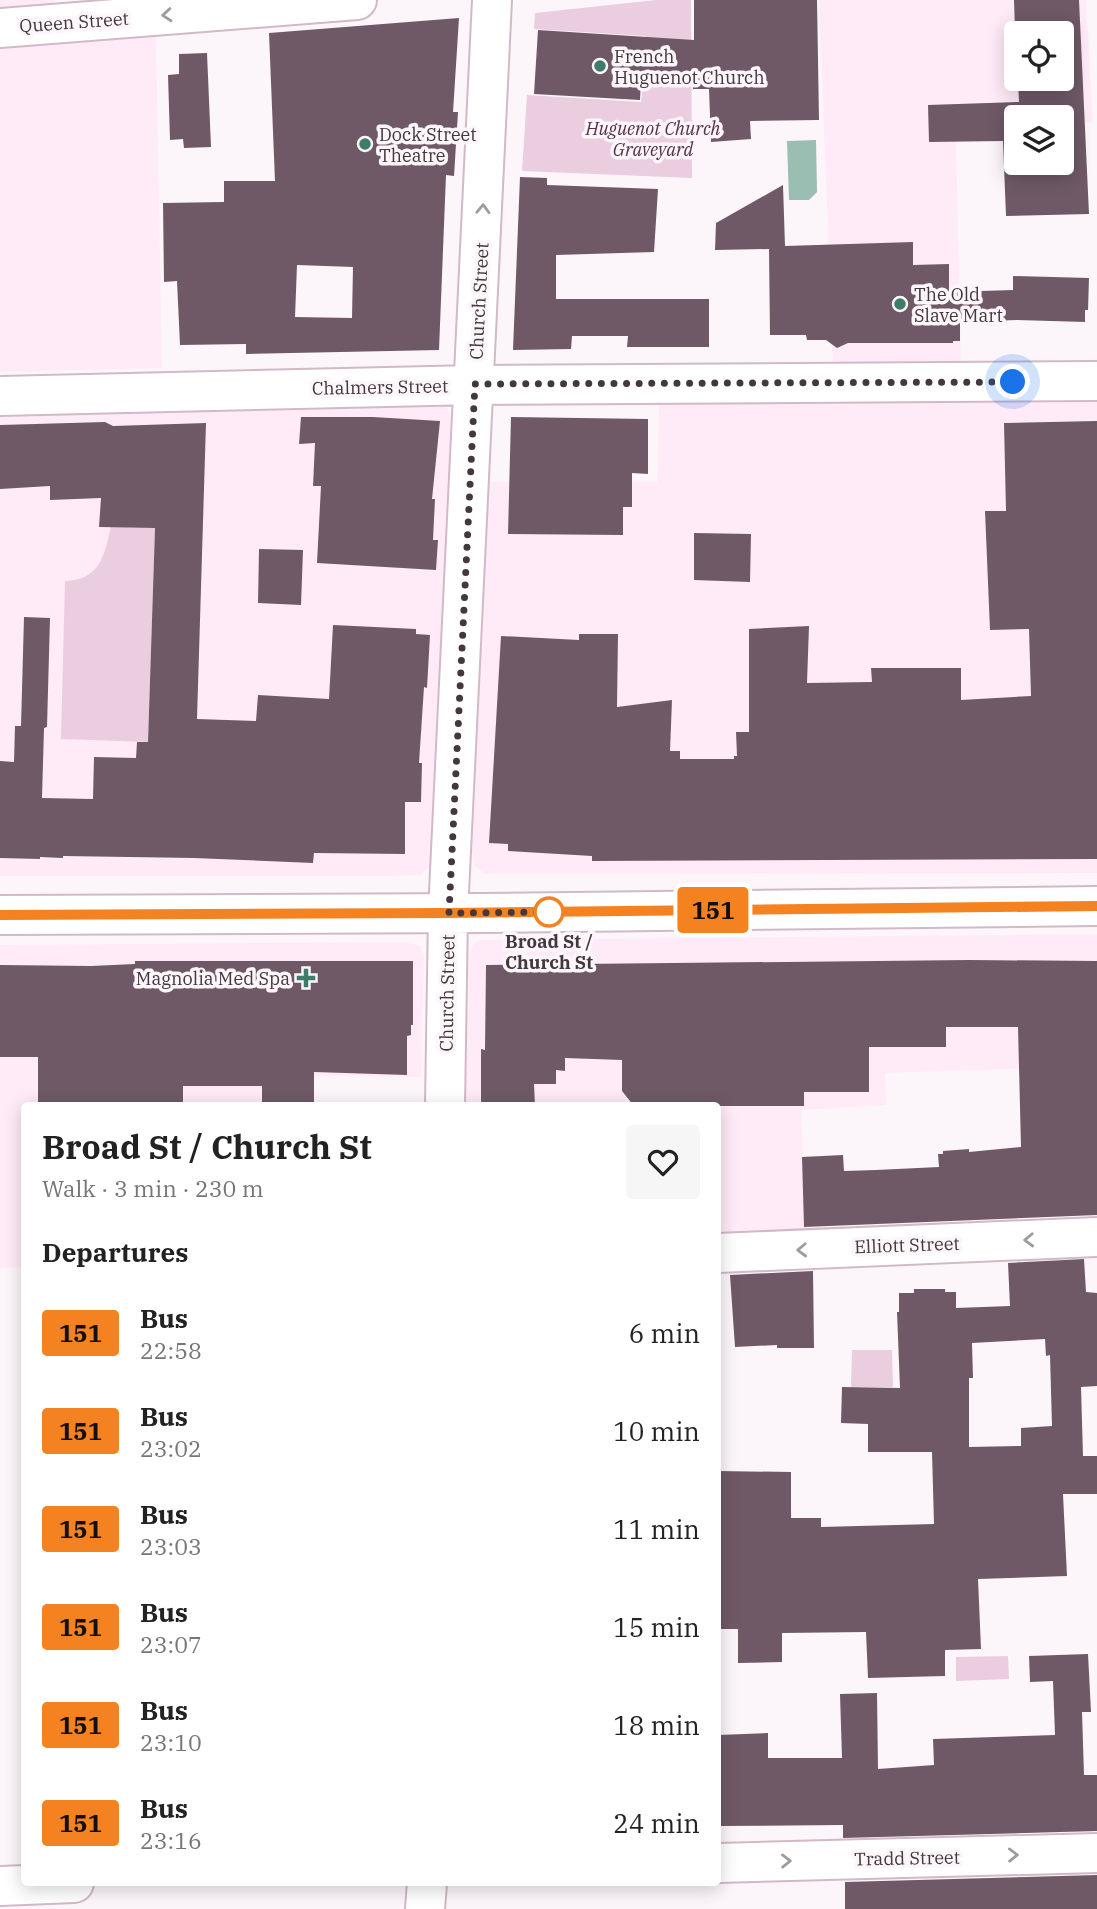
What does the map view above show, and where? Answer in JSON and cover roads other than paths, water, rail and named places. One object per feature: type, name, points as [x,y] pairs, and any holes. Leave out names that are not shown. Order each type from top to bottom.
[{"type":"street","name":"Queen Street","points":[[0,28],[357,0]]},
{"type":"street","name":"Church Street","points":[[445,1102],[449,913],[492,0]]},
{"type":"street","name":"Chalmers Street","points":[[0,396],[475,384],[1097,381]]},
{"type":"street","points":[[0,915],[1097,906]]},
{"type":"street","name":"Elliott Street","points":[[721,1253],[1097,1237]]},
{"type":"street","name":"Tradd Street","points":[[721,1863],[1097,1853]]},
{"type":"street","points":[[0,1886],[21,1885]]},
{"type":"street","points":[[425,1909],[426,1886]]},
{"type":"place","name":"French Huguenot Church","points":[[600,66]]},
{"type":"place","name":"Dock Street Theatre","points":[[365,144]]},
{"type":"place","name":"The Old Slave Mart","points":[[900,304]]},
{"type":"place","name":"Broad St / Church St","points":[[549,912]]},
{"type":"place","name":"Magnolia Med Spa","points":[[306,978]]},
{"type":"park label","name":"Huguenot Church Graveyard","points":[[653,138]]}]
